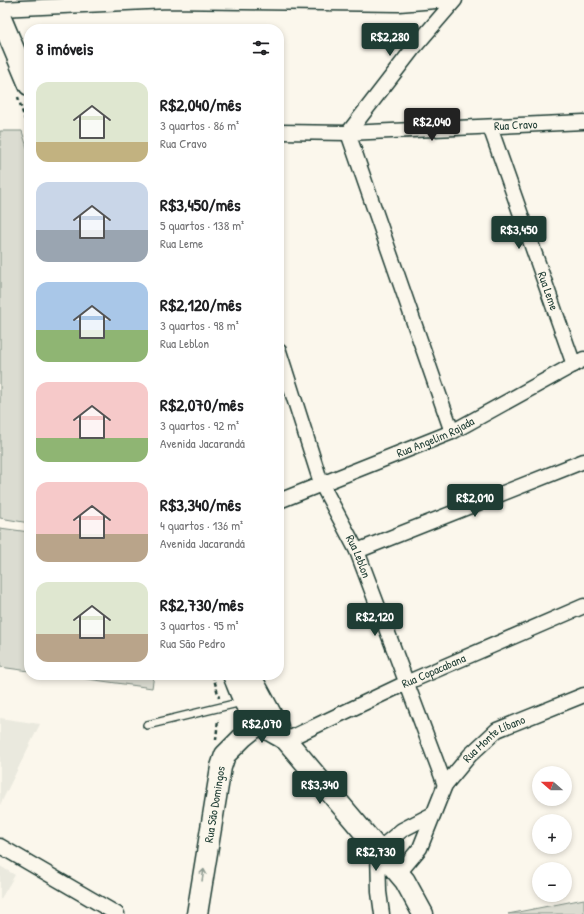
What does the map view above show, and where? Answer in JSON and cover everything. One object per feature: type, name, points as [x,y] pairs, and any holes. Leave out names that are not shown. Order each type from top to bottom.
[{"type":"main road","points":[[0,16],[24,74]]},
{"type":"main road","points":[[237,680],[253,698]]},
{"type":"main road","points":[[251,680],[253,698],[249,710],[266,720],[286,740],[402,877],[423,914]]},
{"type":"main road","name":"Rua São Domingos","points":[[197,914],[221,767],[225,755],[243,736],[266,720]]},
{"type":"street","points":[[0,9],[169,1],[399,4],[448,0]]},
{"type":"street","points":[[452,432],[348,133],[412,50],[454,0]]},
{"type":"street","name":"Rua Cravo","points":[[284,132],[348,133],[584,122]]},
{"type":"street","name":"Rua Leme","points":[[490,127],[579,362]]},
{"type":"street","name":"Rua Angelim Rajada","points":[[284,499],[452,432],[579,362]]},
{"type":"street","name":"Rua Leblon","points":[[284,367],[321,483],[357,551],[445,784]]},
{"type":"street","points":[[357,551],[584,461]]},
{"type":"street","name":"Rua Copacabana","points":[[286,740],[406,683],[584,606]]},
{"type":"street","name":"Rua Monte Líbano","points":[[402,877],[420,848],[445,784],[470,755],[497,730],[584,695]]},
{"type":"street","points":[[382,914],[379,892],[378,850],[402,830],[433,814]]},
{"type":"street","points":[[0,846],[117,914]]},
{"type":"street","points":[[379,892],[387,884],[402,877]]},
{"type":"lane","points":[[147,725],[253,698]]},
{"type":"shaded area","points":[[0,131],[22,131],[24,138],[24,522],[0,518]]},
{"type":"shaded area","points":[[0,528],[24,531],[24,670],[0,667]]},
{"type":"shaded area","points":[[95,680],[153,680],[152,688]]},
{"type":"shaded area","points":[[0,718],[40,724],[0,805]]},
{"type":"shaded area","points":[[0,866],[15,875],[0,900]]},
{"type":"shaded area","points":[[584,899],[584,914],[508,914],[572,902]]}]
